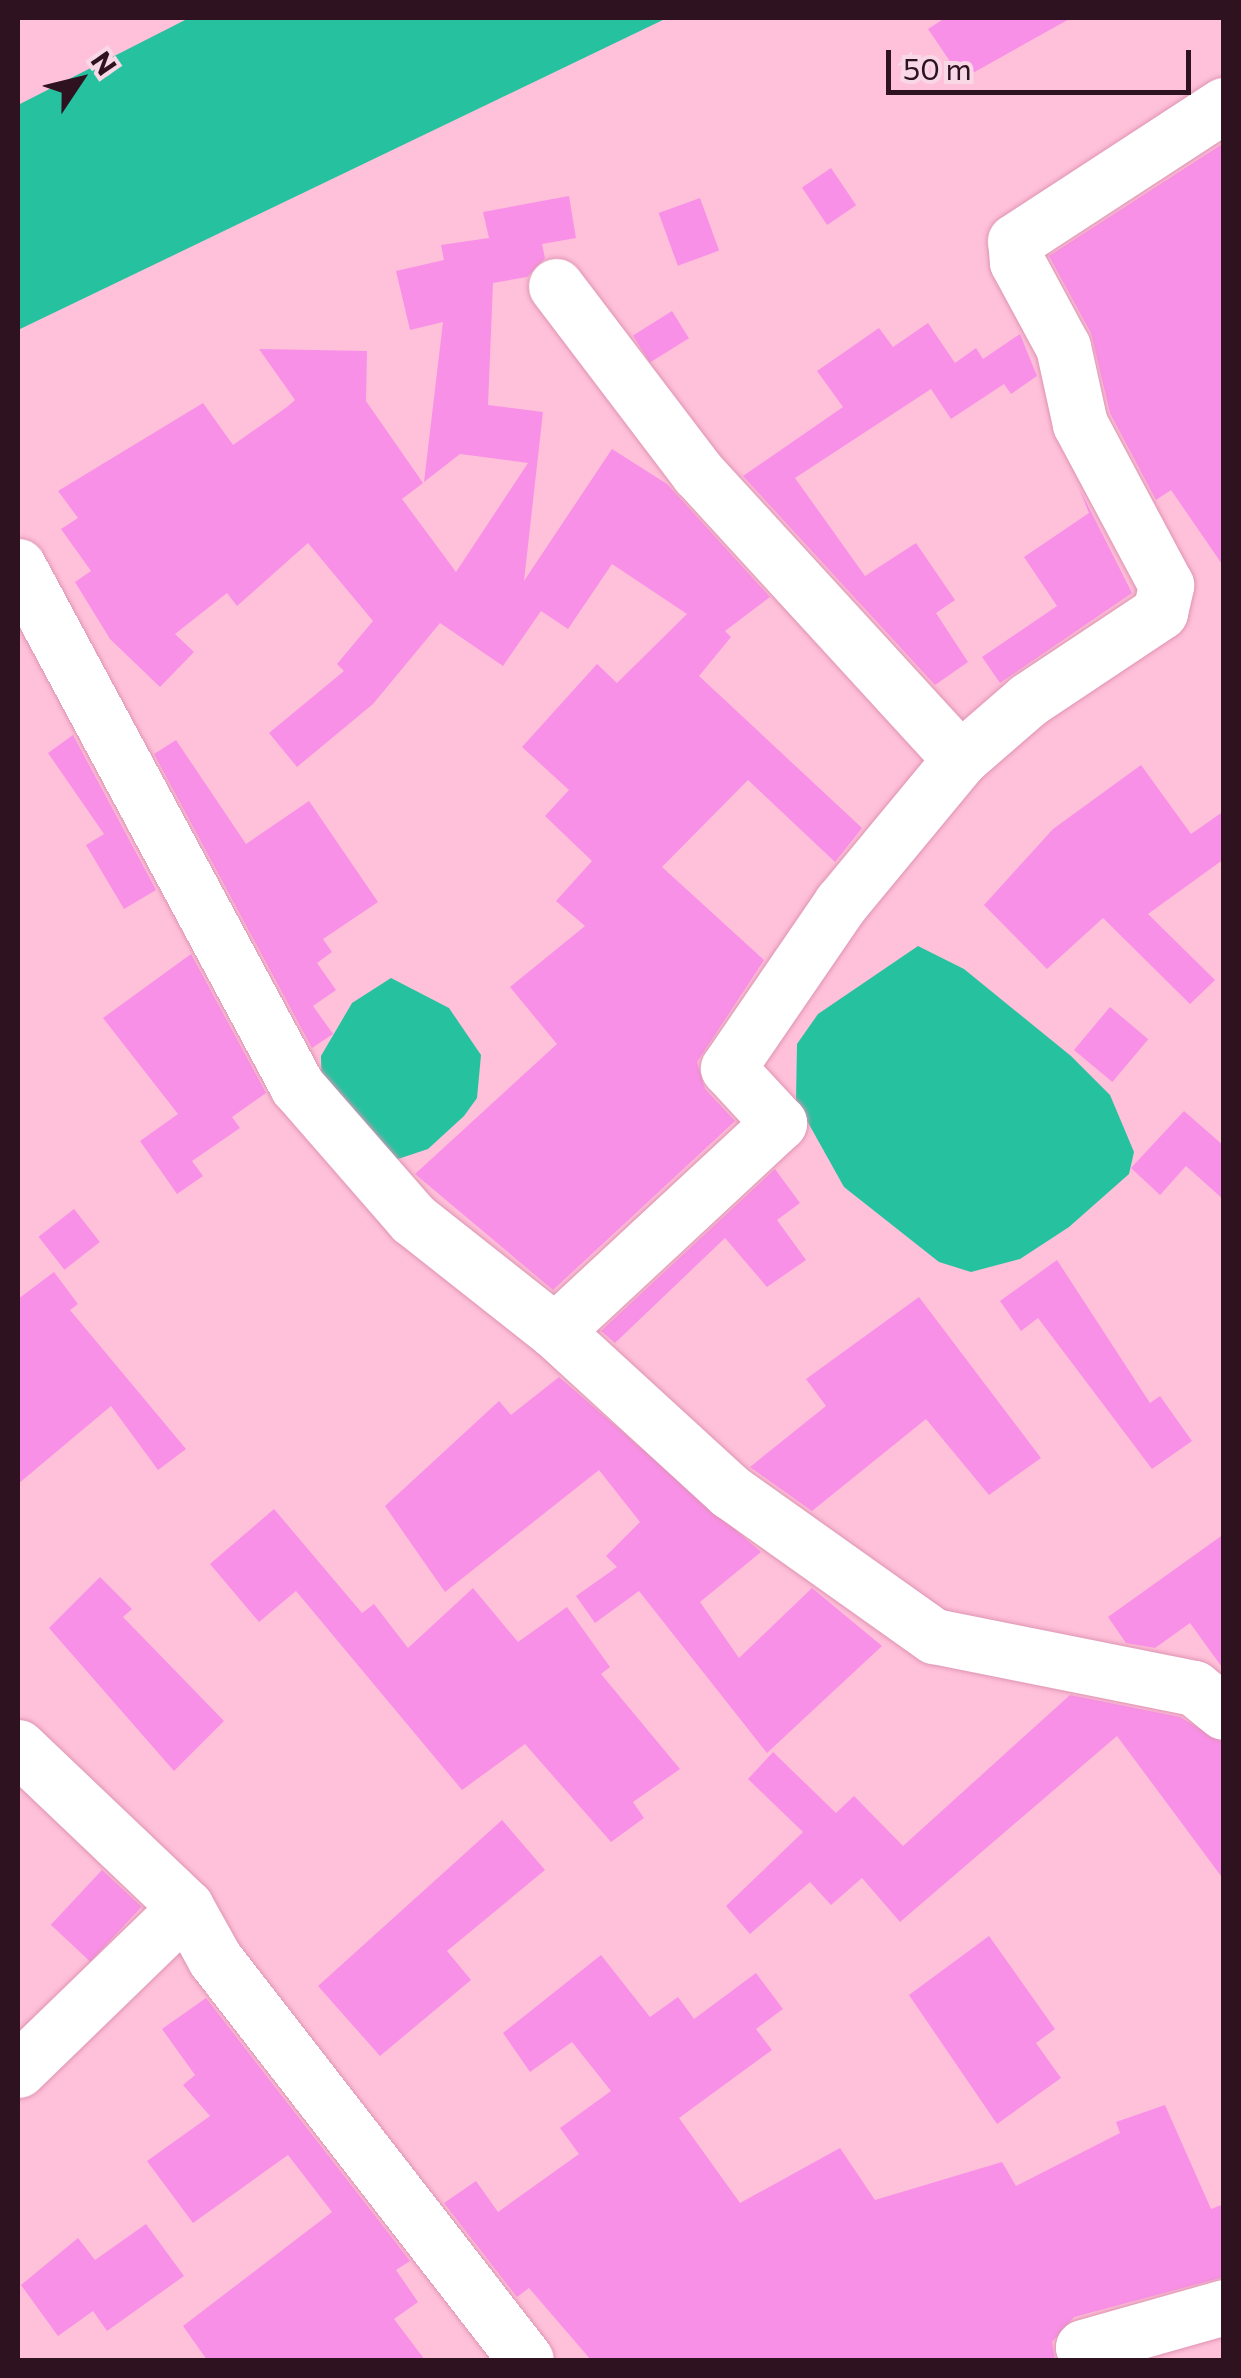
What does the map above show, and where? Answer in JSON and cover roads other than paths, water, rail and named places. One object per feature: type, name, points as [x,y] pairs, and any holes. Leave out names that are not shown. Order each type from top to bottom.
[{"type":"street","points":[[555,1331],[779,1123],[728,1068],[841,903],[960,759],[1028,700],[1150,623],[1165,603],[1161,573],[1080,424],[1063,347],[1017,262],[1015,240],[1224,105]]},
{"type":"street","points":[[556,286],[698,473],[960,759]]},
{"type":"street","points":[[18,566],[297,1086],[413,1219],[555,1331],[731,1492],[934,1636],[1194,1688],[1224,1712]]},
{"type":"street","points":[[18,1747],[186,1907],[215,1959],[526,2360]]},
{"type":"street","points":[[18,2070],[186,1907]]},
{"type":"street","points":[[1088,2360],[1082,2347],[1224,2307]]}]
